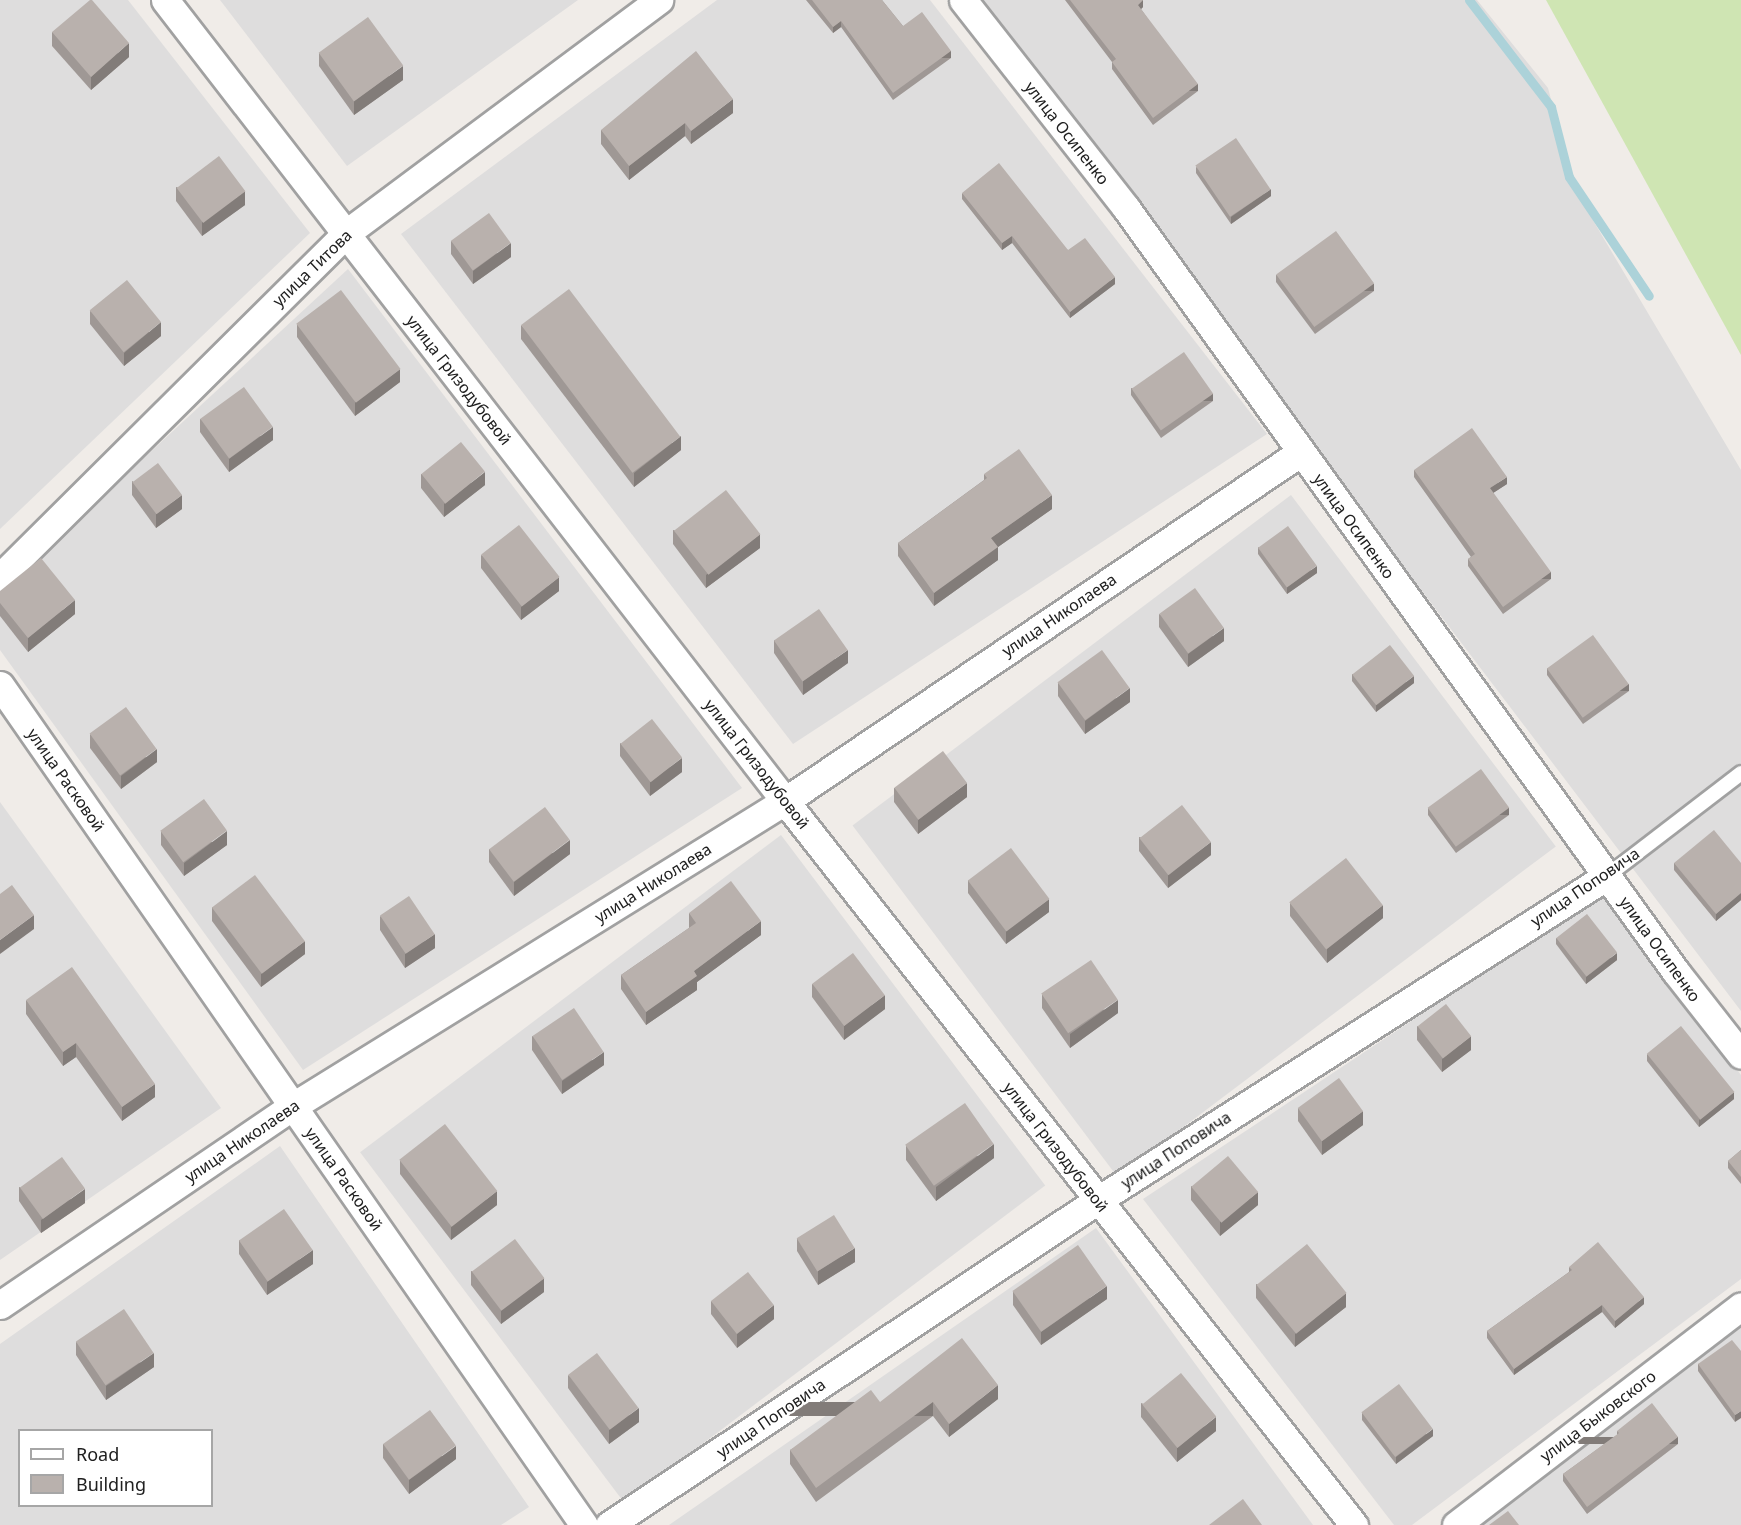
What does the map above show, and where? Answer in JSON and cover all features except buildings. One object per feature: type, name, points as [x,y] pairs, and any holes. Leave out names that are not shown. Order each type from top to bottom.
[{"type":"street","name":"улица Гризодубовой","points":[[165,0],[785,801],[1354,1525]]},
{"type":"street","name":"улица Титова","points":[[0,577],[345,234],[659,0]]},
{"type":"street","name":"улица Осипенко","points":[[963,0],[1126,208],[1607,876],[1741,1054]]},
{"type":"street","name":"улица Николаева","points":[[0,1305],[293,1106],[785,801],[1301,452]]},
{"type":"street","name":"улица Расковой","points":[[0,685],[584,1525]]},
{"type":"street","name":"улица Поповича","points":[[609,1525],[1098,1200],[1607,876]]},
{"type":"street","name":"улица Быковского","points":[[1456,1525],[1741,1306]]},
{"type":"lane","name":"улица Поповича","points":[[1607,876],[1741,773]]},
{"type":"shaded area","points":[[0,0],[128,0],[310,233],[0,529]]},
{"type":"shaded area","points":[[220,0],[578,0],[347,166]]},
{"type":"shaded area","points":[[717,0],[930,0],[1267,434],[793,744],[401,234]]},
{"type":"shaded area","points":[[973,0],[1477,0],[1548,88],[1575,190],[1741,470],[1741,1011]]},
{"type":"shaded area","points":[[348,269],[742,788],[303,1070],[0,650],[0,591]]},
{"type":"shaded area","points":[[1291,495],[1556,846],[1117,1177],[853,825]]},
{"type":"shaded area","points":[[0,802],[221,1108],[0,1260]]},
{"type":"shaded area","points":[[781,835],[1045,1186],[624,1503],[360,1152]]},
{"type":"shaded area","points":[[1601,895],[1741,1075],[1741,1279],[1412,1525],[1394,1525],[1143,1199]]},
{"type":"shaded area","points":[[280,1146],[529,1507],[501,1525],[0,1525],[0,1344]]},
{"type":"shaded area","points":[[1096,1228],[1313,1525],[669,1525]]},
{"type":"shaded area","points":[[1741,1323],[1741,1525],[1477,1525]]},
{"type":"green space","points":[[1546,0],[1741,0],[1741,355]]},
{"type":"waterway","points":[[1469,0],[1551,107],[1569,177],[1649,296]]}]
